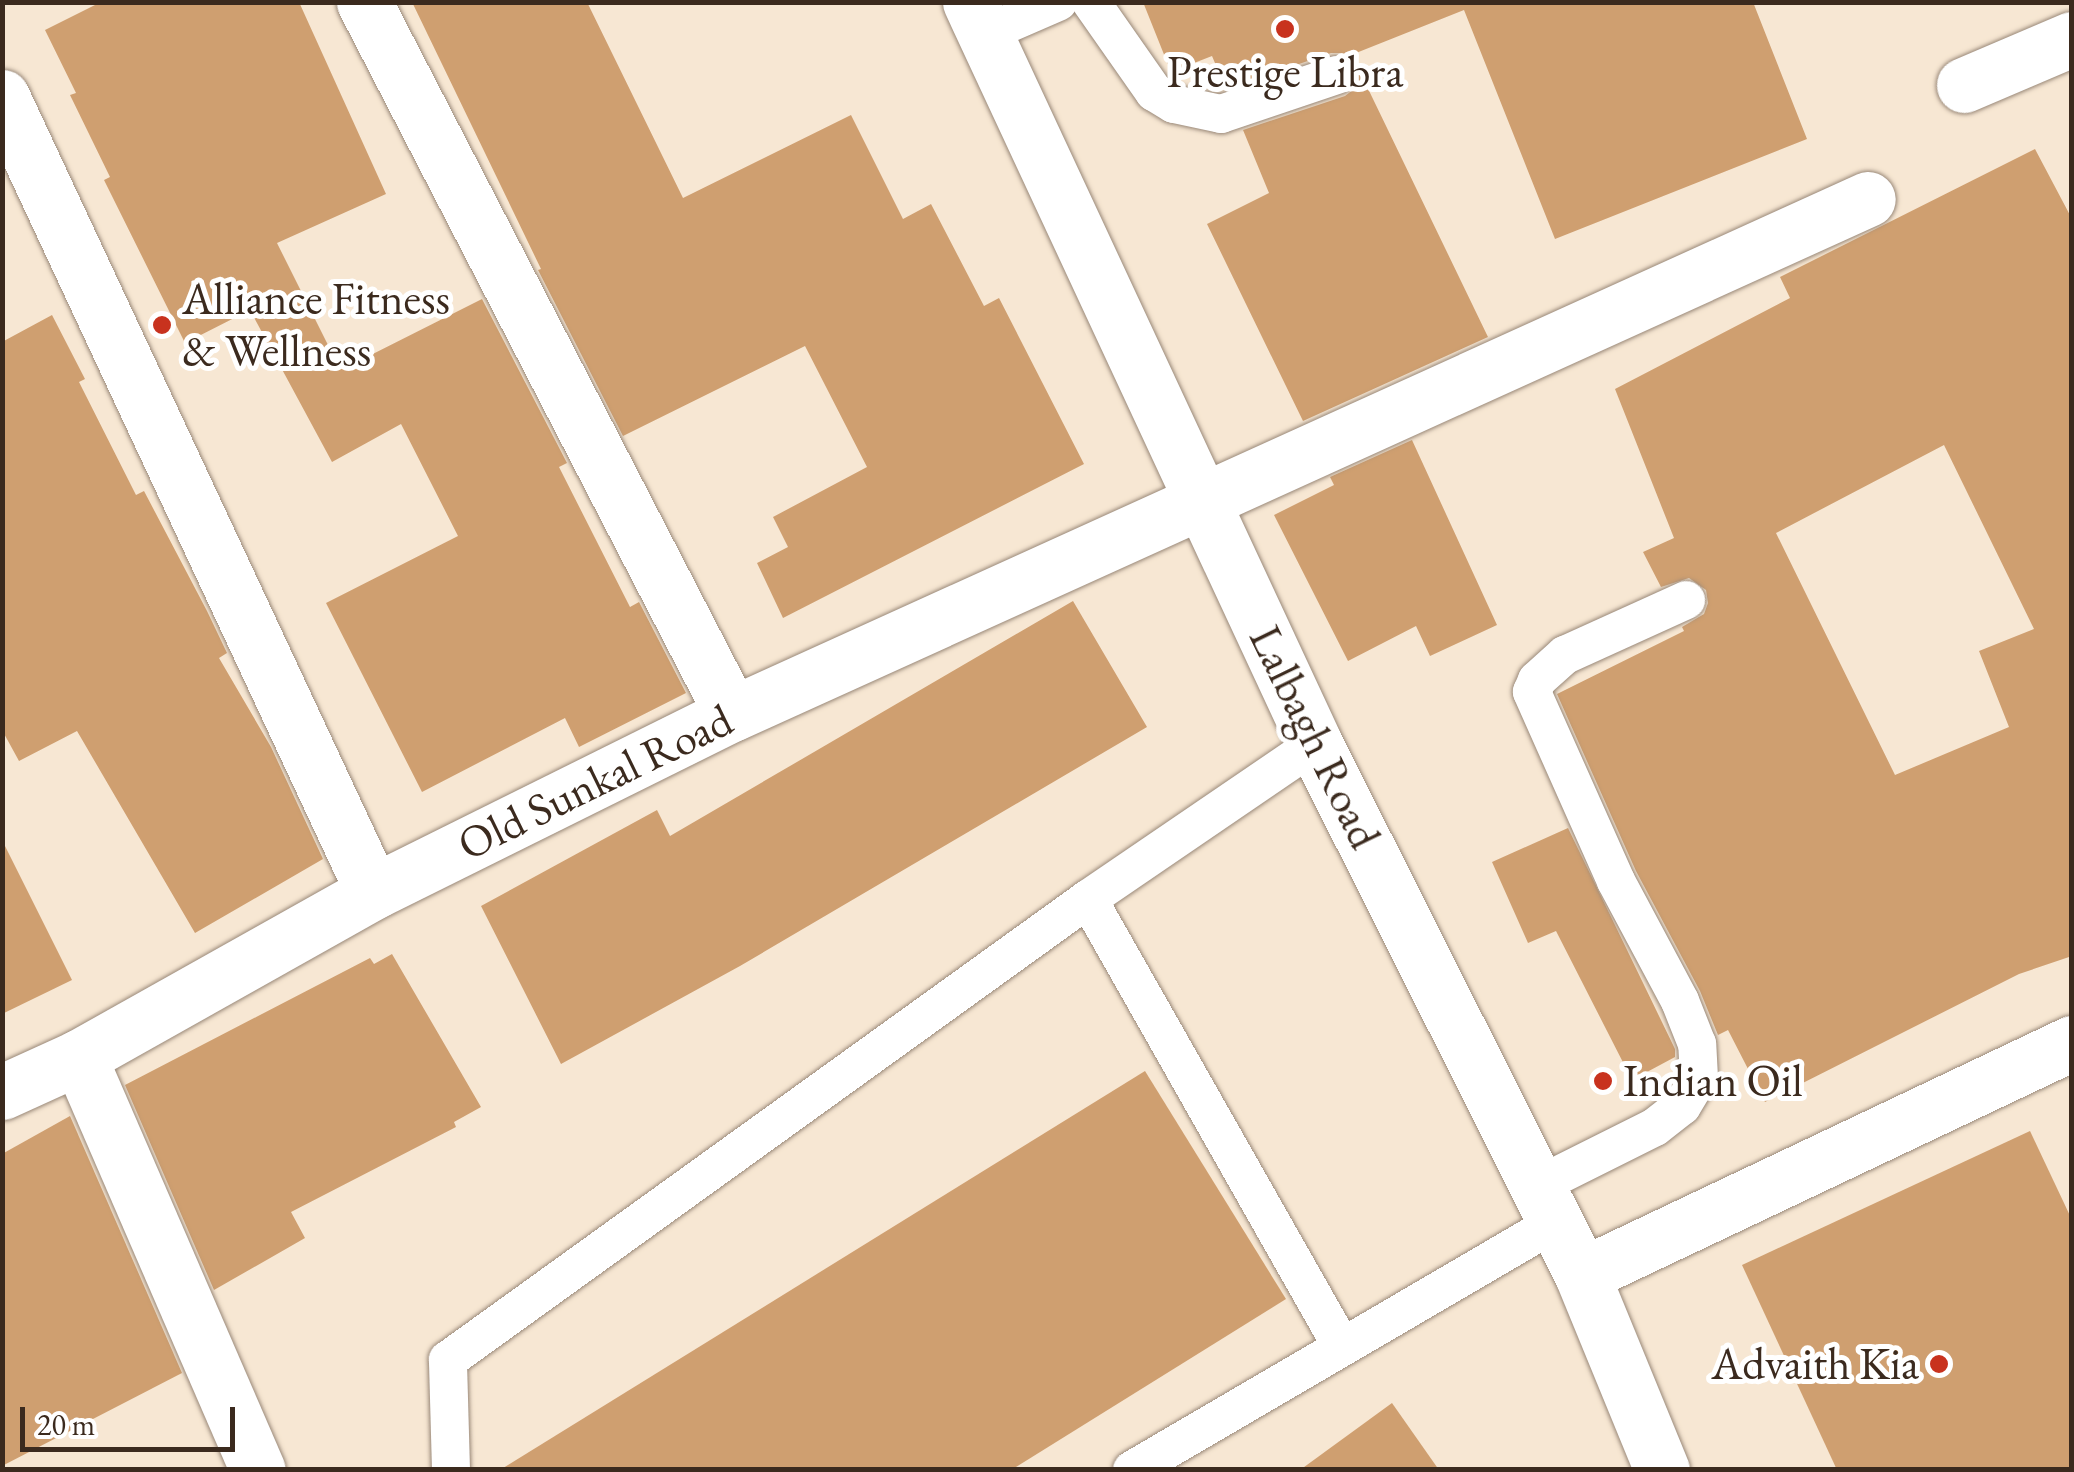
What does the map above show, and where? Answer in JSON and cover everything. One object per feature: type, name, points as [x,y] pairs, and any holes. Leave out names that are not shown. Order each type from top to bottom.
[{"type":"street","points":[[364,2],[732,714]]},
{"type":"street","name":"Lalbagh Road","points":[[977,18],[1316,744],[1582,1275],[1662,1470]]},
{"type":"street","points":[[1964,84],[2072,39]]},
{"type":"street","points":[[2,96],[373,892]]},
{"type":"street","name":"Old Sunkal Road","points":[[2,1092],[79,1057],[373,892],[732,714],[1201,497],[1868,200]]},
{"type":"street","points":[[1582,1275],[2072,1043]]},
{"type":"street","points":[[79,1057],[258,1470]]},
{"type":"lane","points":[[977,18],[1058,2]]},
{"type":"lane","points":[[1091,2],[1154,92],[1174,104],[1221,114],[1337,75]]},
{"type":"lane","points":[[1132,1470],[1342,1347],[1682,1106],[1699,1078],[1697,1044],[1680,1001],[1616,881],[1532,692],[1537,680],[1566,654],[1686,600]]},
{"type":"lane","points":[[451,1470],[448,1360],[1088,899],[1316,744]]},
{"type":"lane","points":[[1088,899],[1342,1347]]},
{"type":"building","points":[[101,2],[299,2],[386,194],[277,243],[330,349],[345,368],[482,299],[567,463],[559,467],[630,607],[639,602],[686,693],[579,747],[565,718],[422,792],[326,603],[458,536],[401,424],[332,462],[250,310],[185,343],[104,180],[110,177],[70,95],[76,93],[45,30]]},
{"type":"building","points":[[412,2],[587,2],[683,198],[851,115],[903,219],[931,204],[984,306],[999,298],[1084,464],[783,618],[757,563],[788,547],[773,517],[867,467],[805,346],[623,436],[538,270],[541,269]]},
{"type":"building","points":[[1143,2],[1753,2],[1807,139],[1555,239],[1464,10],[1351,55],[1355,62],[1342,53],[1331,53],[1226,89],[1212,56],[1171,72]]},
{"type":"building","points":[[1359,70],[1488,337],[1303,421],[1207,224],[1269,193],[1243,130],[1345,96],[1354,89]]},
{"type":"building","points":[[2035,149],[2072,219],[2072,956],[2019,974],[1765,1102],[1728,1030],[1718,1035],[1700,991],[1636,871],[1557,694],[1684,631],[1682,627],[1704,614],[1708,603],[1706,590],[1689,578],[1661,587],[1643,552],[1674,538],[1615,389],[1790,298],[1780,277]],"holes":[[[1944,445],[2034,629],[1979,651],[2009,727],[1895,775],[1776,533]]]},
{"type":"building","points":[[52,315],[85,379],[79,382],[136,495],[144,491],[207,611],[227,653],[219,658],[271,747],[323,859],[195,933],[77,731],[19,761],[2,730],[2,342]]},
{"type":"building","points":[[1412,440],[1497,625],[1430,656],[1416,626],[1348,661],[1274,515],[1334,485],[1330,477]]},
{"type":"building","points":[[1073,601],[1147,727],[740,966],[561,1064],[481,906],[657,810],[670,836]]},
{"type":"building","points":[[1568,828],[1675,1049],[1675,1057],[1632,1080],[1556,931],[1528,943],[1492,862]]},
{"type":"building","points":[[2,840],[72,980],[2,1014]]},
{"type":"building","points":[[392,954],[481,1107],[454,1122],[456,1127],[291,1212],[305,1238],[214,1290],[125,1085],[370,958],[374,964]]},
{"type":"building","points":[[1145,1071],[1286,1299],[1011,1470],[500,1470]]},
{"type":"building","points":[[70,1116],[182,1373],[2,1466],[2,1154]]},
{"type":"building","points":[[2030,1131],[2072,1220],[2072,1470],[1837,1470],[1742,1265]]},
{"type":"building","points":[[1392,1403],[1439,1470],[1300,1470]]},
{"type":"place","name":"Prestige Libra","points":[[1285,29]]},
{"type":"place","name":"Alliance Fitness & Wellness","points":[[162,325]]},
{"type":"place","name":"Indian Oil","points":[[1603,1081]]},
{"type":"place","name":"Advaith Kia","points":[[1939,1364]]}]
